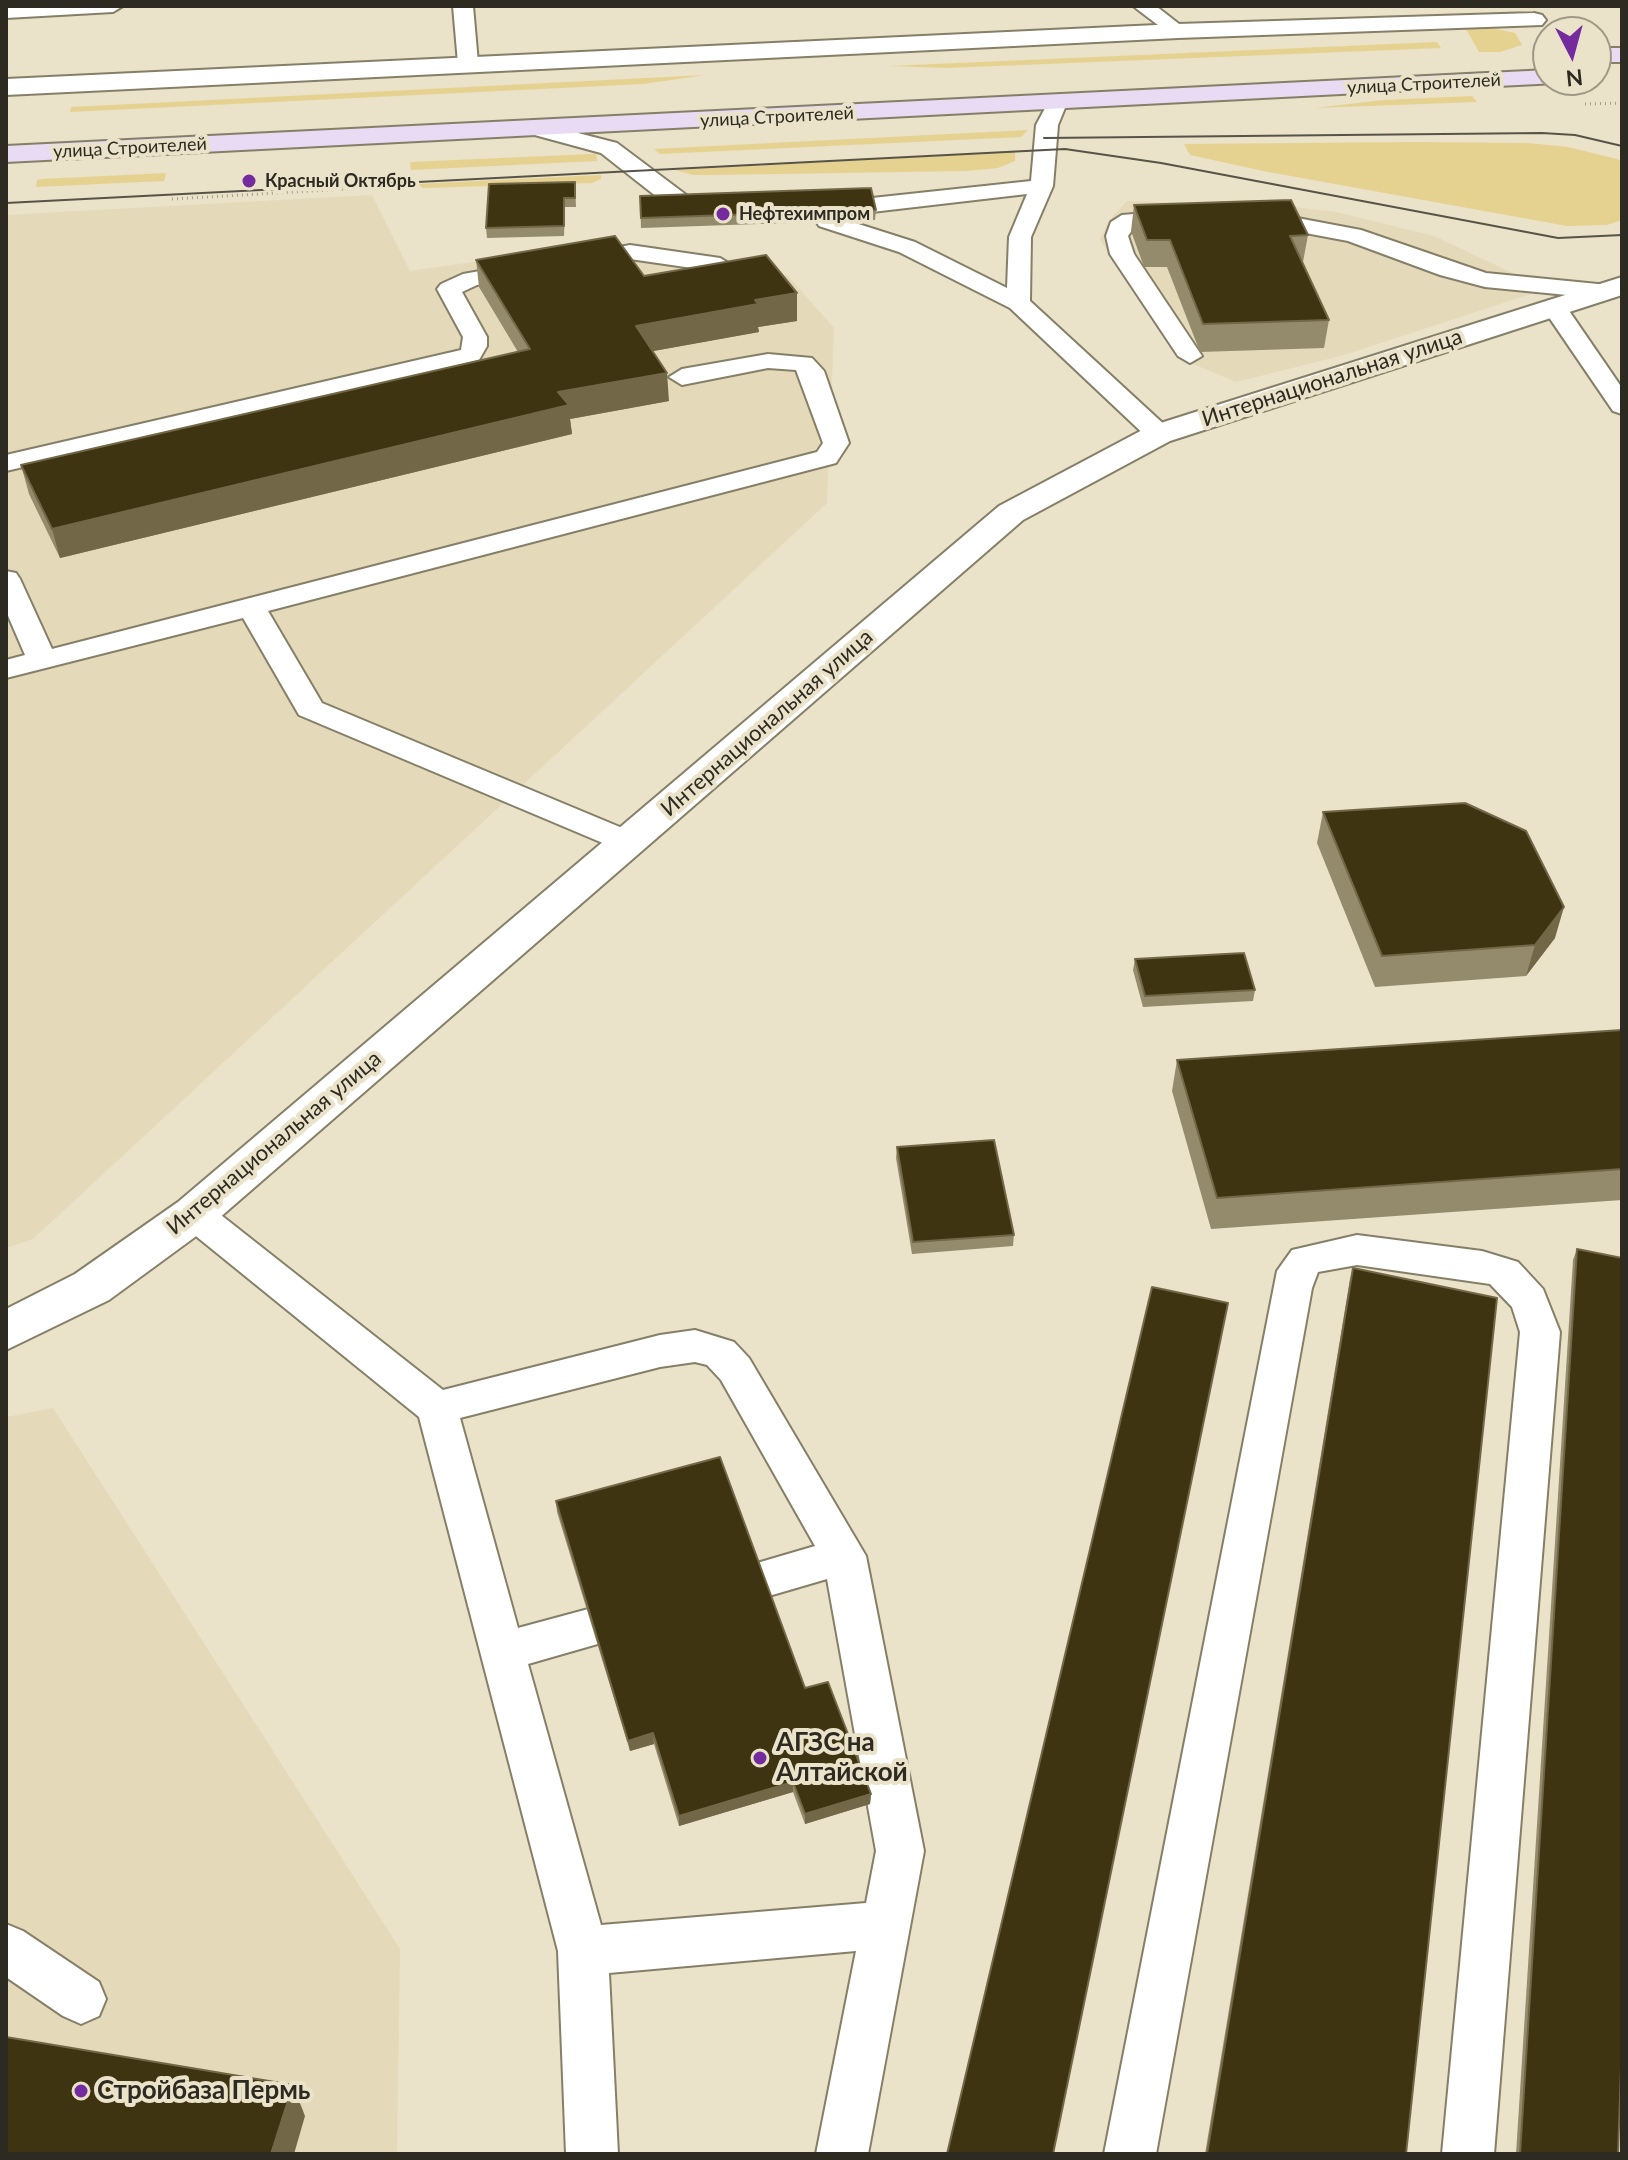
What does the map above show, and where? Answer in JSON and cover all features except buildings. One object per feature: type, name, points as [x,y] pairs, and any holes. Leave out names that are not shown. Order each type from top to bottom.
[{"type":"main road","name":"улица Строителей","points":[[1314,64],[1532,57]]},
{"type":"main road","name":"улица Строителей","points":[[6,154],[1532,79]]},
{"type":"street","points":[[6,87],[1536,13]]},
{"type":"street","name":"Интернациональная улица","points":[[6,1331],[92,1287],[194,1214],[1011,513],[1159,434],[1615,289]]},
{"type":"lane","points":[[6,12],[113,6]]},
{"type":"lane","points":[[463,6],[468,63]]},
{"type":"lane","points":[[1143,6],[1178,31]]},
{"type":"lane","points":[[1018,303],[1020,237],[1042,186],[1047,125],[1057,103]]},
{"type":"lane","points":[[539,129],[609,148],[665,192],[686,203]]},
{"type":"lane","points":[[872,205],[1042,186]]},
{"type":"lane","points":[[1190,356],[1122,254],[1117,230],[1123,223],[1137,218],[1200,216]]},
{"type":"lane","points":[[1228,216],[1323,227],[1485,280],[1615,289]]},
{"type":"lane","points":[[827,221],[907,247],[1018,303],[1159,434]]},
{"type":"lane","points":[[6,463],[470,355],[475,346],[475,337],[449,289],[471,279],[630,252],[720,265]]},
{"type":"lane","points":[[1554,307],[1622,406]]},
{"type":"lane","points":[[6,669],[798,467],[827,457],[836,443],[811,371],[803,363],[768,361],[682,377]]},
{"type":"lane","points":[[6,579],[42,660]]},
{"type":"lane","points":[[251,607],[310,709],[628,842]]},
{"type":"lane","points":[[194,1214],[437,1408],[583,1951],[592,2154]]},
{"type":"lane","points":[[1130,2154],[1296,1271],[1306,1260],[1357,1250],[1482,1266],[1504,1273],[1529,1300],[1540,1332],[1468,2154]]},
{"type":"lane","points":[[437,1408],[660,1351],[695,1346],[720,1353],[735,1369],[844,1556],[900,1851],[842,2154]]},
{"type":"lane","points":[[762,1579],[844,1556]]},
{"type":"lane","points":[[503,1652],[592,1627]]},
{"type":"lane","points":[[583,1951],[886,1925]]},
{"type":"lane","points":[[6,1948],[81,1999]]},
{"type":"path","points":[[172,199],[416,185]]},
{"type":"shaded area","points":[[1492,28],[1515,33],[1522,45],[1500,52],[1479,52],[1466,29]]},
{"type":"shaded area","points":[[1437,42],[1441,48],[947,68],[889,66]]},
{"type":"shaded area","points":[[706,75],[643,84],[70,112],[71,107]]},
{"type":"shaded area","points":[[1472,96],[1477,102],[1314,108],[1383,100]]},
{"type":"shaded area","points":[[1028,130],[1021,137],[660,154],[654,149]]},
{"type":"shaded area","points":[[1528,143],[1568,147],[1617,159],[1622,162],[1622,220],[1607,225],[1567,226],[1263,171],[1190,155],[1184,144]]},
{"type":"shaded area","points":[[1015,152],[1015,161],[998,168],[966,171],[693,175],[675,170]]},
{"type":"shaded area","points":[[596,154],[597,161],[411,170],[410,162]]},
{"type":"shaded area","points":[[166,173],[164,181],[36,187],[37,180],[42,179]]},
{"type":"shaded area","points":[[601,175],[601,179],[592,183],[423,188],[417,184]]},
{"type":"shaded area","points":[[372,195],[410,271],[604,243],[651,246],[787,275],[834,328],[827,503],[33,1239],[6,1248],[6,215]]},
{"type":"shaded area","points":[[1127,201],[1294,207],[1336,212],[1434,236],[1525,279],[1531,294],[1344,355],[1236,382],[1179,358],[1100,240],[1108,222]]},
{"type":"shaded area","points":[[53,1408],[400,1949],[397,2154],[6,2154],[6,1417]]},
{"type":"tram line","points":[[1044,138],[1542,133],[1575,135],[1622,146]]},
{"type":"tram line","points":[[6,203],[1065,149],[1161,163],[1558,238],[1622,235]]},
{"type":"place","name":"Красный Октябрь","points":[[249,181]]},
{"type":"place","name":"Нефтехимпром","points":[[723,214]]},
{"type":"place","name":"АГЗС на Алтайской","points":[[760,1758]]},
{"type":"place","name":"Стройбаза Пермь","points":[[81,2091]]}]
